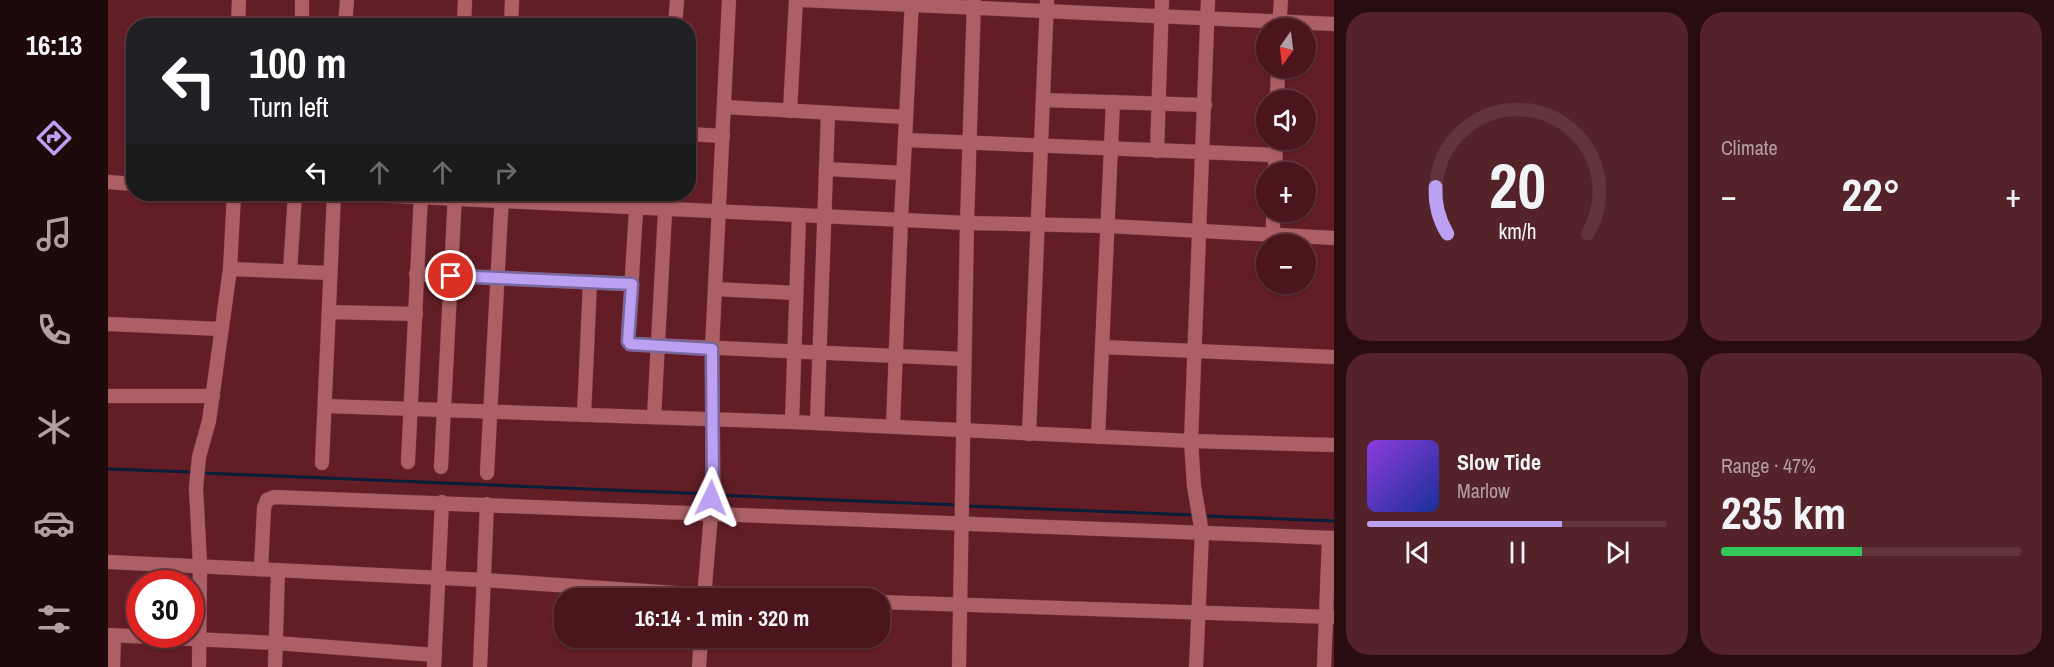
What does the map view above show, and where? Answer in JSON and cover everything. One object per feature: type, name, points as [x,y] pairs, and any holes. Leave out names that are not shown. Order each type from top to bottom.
[{"type":"street","points":[[238,18],[239,0]]},
{"type":"street","points":[[302,0],[302,18]]},
{"type":"street","points":[[345,18],[346,0]]},
{"type":"street","points":[[464,18],[465,0]]},
{"type":"street","points":[[511,18],[512,0]]},
{"type":"street","points":[[676,18],[677,0]]},
{"type":"street","points":[[705,588],[713,490],[712,349],[729,0]]},
{"type":"street","points":[[790,111],[796,0]]},
{"type":"street","points":[[801,0],[1047,6],[1256,23]]},
{"type":"street","points":[[1157,151],[1162,0]]},
{"type":"street","points":[[1196,667],[1203,533],[1194,486],[1191,441],[1208,0]]},
{"type":"street","points":[[1280,18],[1281,0]]},
{"type":"street","points":[[893,426],[912,3]]},
{"type":"street","points":[[959,667],[968,144],[974,4]]},
{"type":"street","points":[[1029,434],[1047,6]]},
{"type":"street","points":[[1316,24],[1334,24]]},
{"type":"street","points":[[1043,100],[1205,105]]},
{"type":"street","points":[[1098,437],[1113,102]]},
{"type":"street","points":[[724,106],[906,117]]},
{"type":"street","points":[[817,423],[828,114]]},
{"type":"street","points":[[696,134],[723,136]]},
{"type":"street","points":[[905,140],[1275,155]]},
{"type":"street","points":[[1275,150],[1275,162]]},
{"type":"street","points":[[826,169],[903,172]]},
{"type":"street","points":[[108,182],[126,183]]},
{"type":"street","points":[[200,570],[196,489],[199,457],[213,396],[230,269],[234,201]]},
{"type":"street","points":[[290,272],[295,201]]},
{"type":"street","points":[[322,463],[334,201]]},
{"type":"street","points":[[408,462],[421,201]]},
{"type":"street","points":[[441,467],[455,201]]},
{"type":"street","points":[[487,473],[501,201]]},
{"type":"street","points":[[637,201],[628,341],[633,345],[964,359]]},
{"type":"street","points":[[640,201],[665,208],[719,211],[1256,234]]},
{"type":"street","points":[[654,417],[666,201]]},
{"type":"street","points":[[792,422],[799,215]]},
{"type":"street","points":[[1316,237],[1334,238]]},
{"type":"street","points":[[230,269],[330,273]]},
{"type":"street","points":[[416,274],[632,284]]},
{"type":"street","points":[[584,415],[590,282]]},
{"type":"street","points":[[715,289],[796,292]]},
{"type":"street","points":[[329,312],[416,314]]},
{"type":"street","points":[[108,324],[221,329]]},
{"type":"street","points":[[1102,347],[1334,357]]},
{"type":"street","points":[[108,396],[213,396]]},
{"type":"street","points":[[325,406],[792,422],[1191,441],[1334,445]]},
{"type":"street","points":[[261,570],[264,508],[267,501],[274,497],[1331,538],[1330,617],[1324,667]]},
{"type":"street","points":[[204,639],[276,643],[434,661],[442,502]]},
{"type":"street","points":[[480,667],[487,504]]},
{"type":"street","points":[[108,562],[484,580],[588,588]]},
{"type":"street","points":[[275,667],[278,570]]},
{"type":"street","points":[[890,602],[1330,617]]},
{"type":"street","points":[[113,667],[111,635],[126,636]]},
{"type":"street","points":[[199,667],[200,648]]},
{"type":"street","points":[[699,667],[700,648]]},
{"type":"waterway","points":[[108,469],[193,472]]},
{"type":"waterway","points":[[203,473],[709,494]]},
{"type":"waterway","points":[[715,495],[957,505]]},
{"type":"waterway","points":[[967,506],[1194,515]]},
{"type":"waterway","points":[[1204,516],[1334,521]]},
{"type":"route","points":[[451,276],[632,284],[628,341],[630,344],[712,349],[713,490],[711,498]]}]
